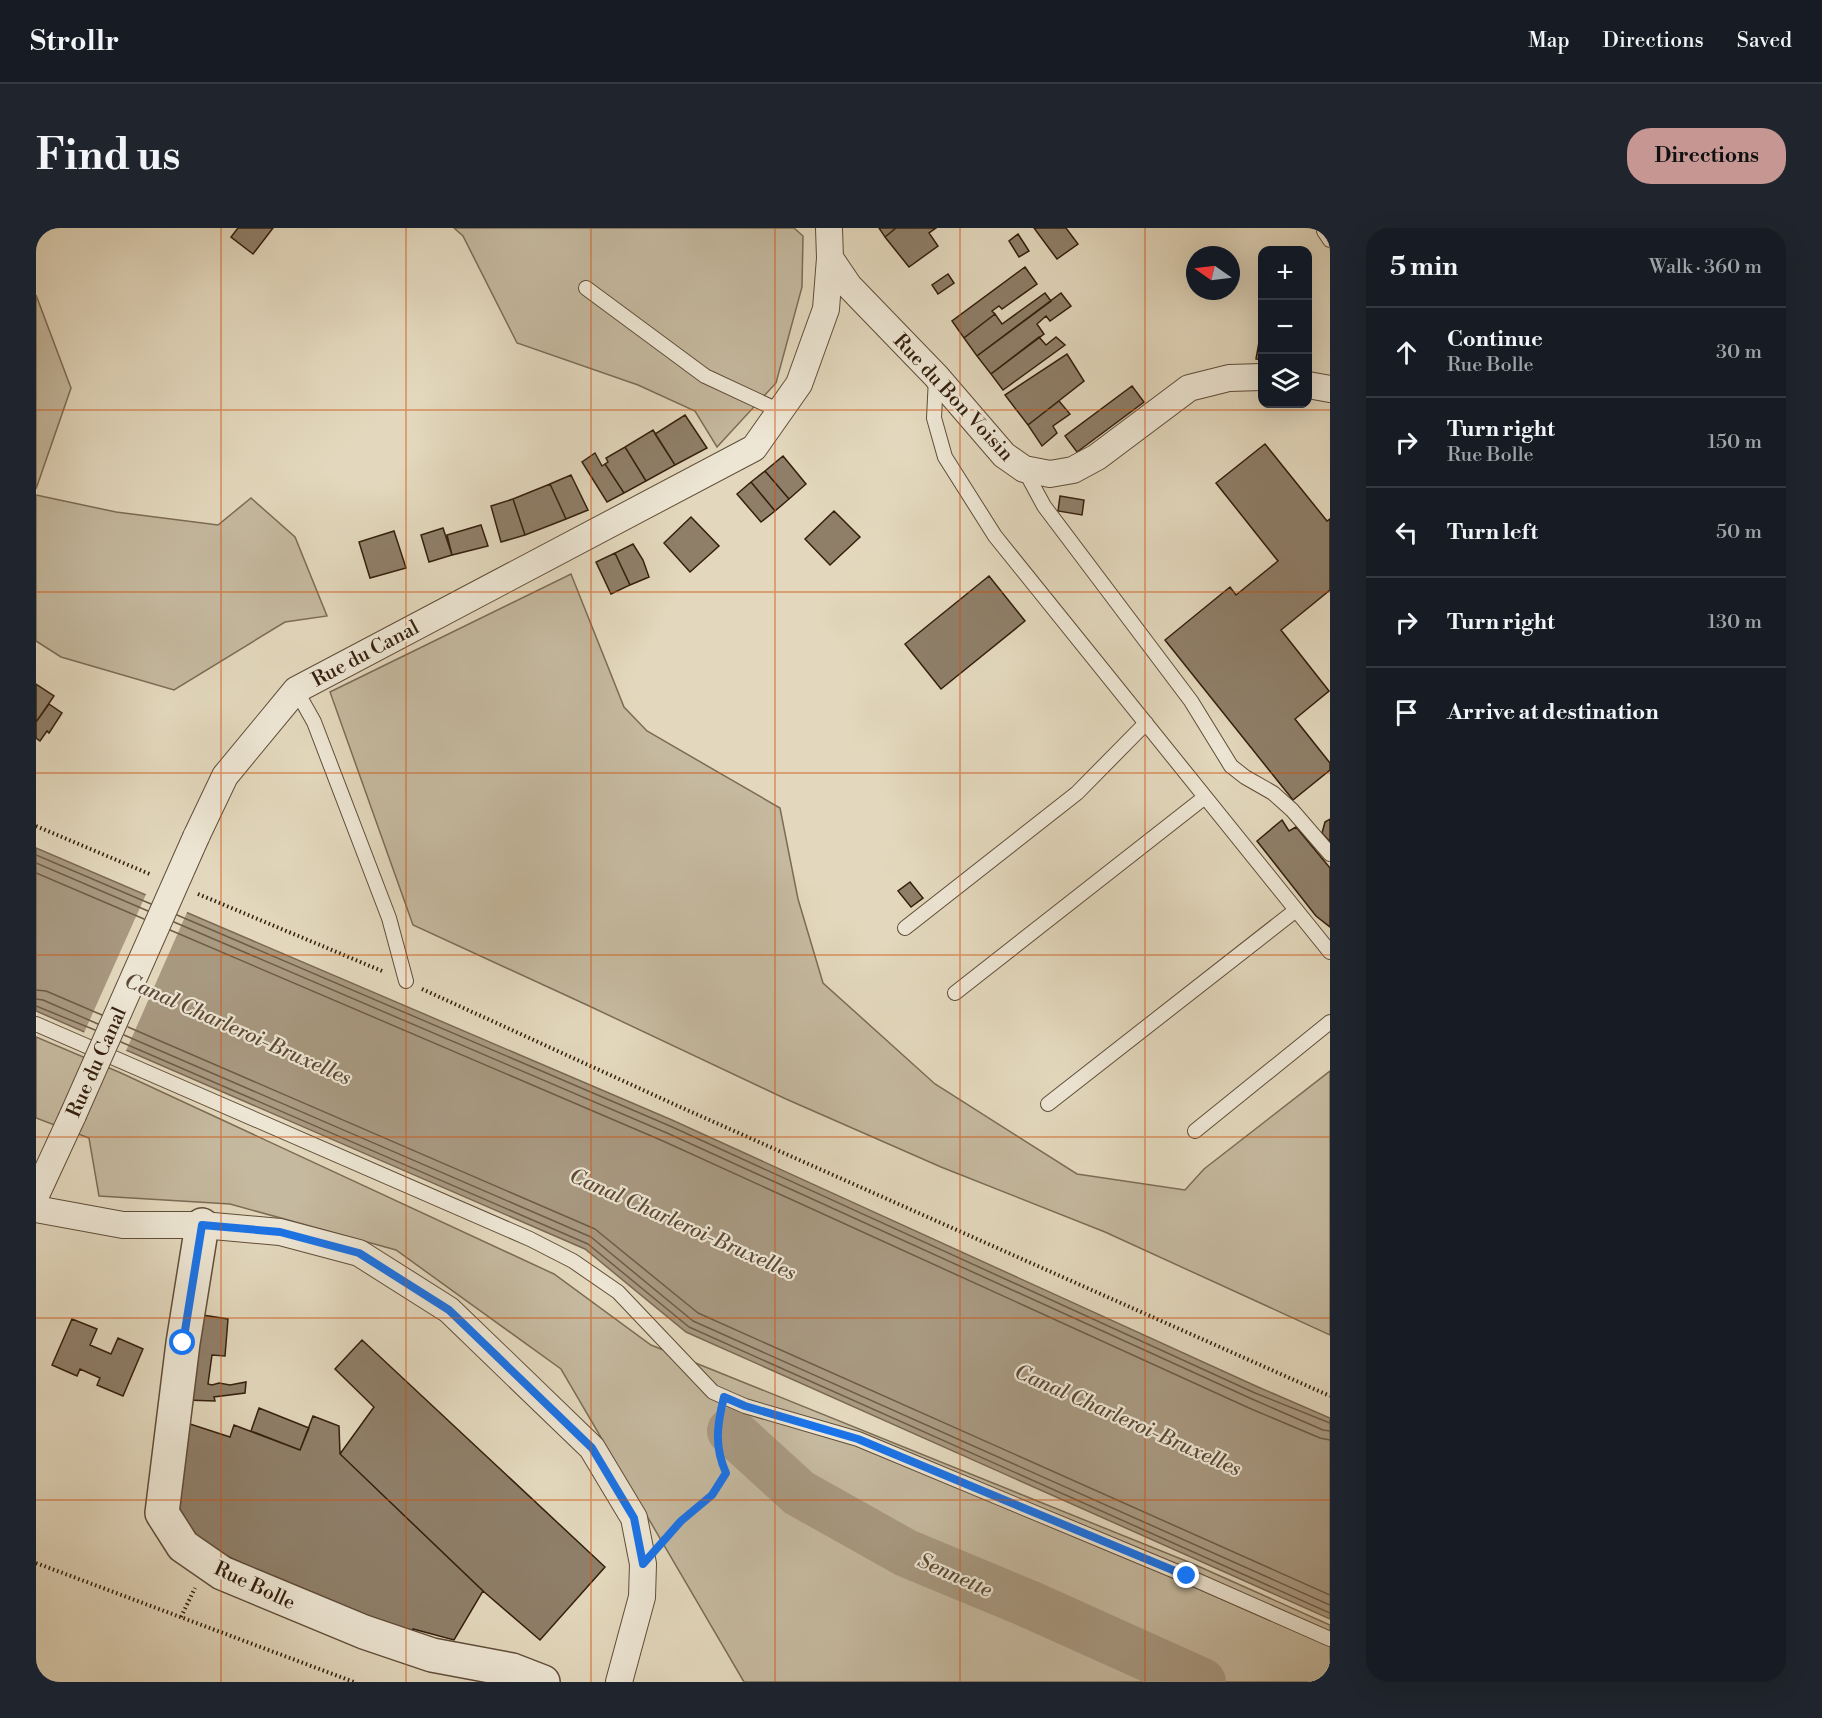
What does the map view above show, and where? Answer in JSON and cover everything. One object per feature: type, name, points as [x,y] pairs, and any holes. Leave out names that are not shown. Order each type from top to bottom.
[{"type":"street","name":"Rue du Canal","points":[[36,1195],[225,776],[296,690],[754,448],[799,384],[826,309],[830,258],[829,228]]},
{"type":"street","name":"Rue du Bon Voisin","points":[[830,258],[849,286],[936,375],[1004,455],[1024,469],[1050,474],[1073,470],[1097,457],[1189,388],[1229,378],[1258,377]]},
{"type":"street","points":[[1312,386],[1330,389]]},
{"type":"street","points":[[36,1209],[123,1225],[202,1225],[280,1232],[359,1253],[449,1310],[592,1448],[634,1518],[643,1564],[642,1597],[619,1682]]},
{"type":"street","name":"Rue Bolle","points":[[202,1225],[183,1343],[162,1513],[183,1546],[222,1573],[364,1632],[432,1654],[512,1670],[543,1682]]},
{"type":"lane","points":[[586,288],[705,376],[780,411]]},
{"type":"lane","points":[[936,375],[934,418],[945,457],[995,536],[1330,952]]},
{"type":"lane","points":[[1024,469],[1044,506],[1191,701],[1231,766],[1280,798],[1330,854]]},
{"type":"lane","points":[[296,690],[314,722],[389,918],[406,981]]},
{"type":"lane","points":[[905,928],[1077,793],[1146,723]]},
{"type":"lane","points":[[956,993],[1205,797]]},
{"type":"lane","points":[[1048,1104],[1296,910]]},
{"type":"lane","points":[[1195,1131],[1330,1022]]},
{"type":"lane","points":[[36,1024],[530,1239],[573,1261],[618,1292],[713,1392],[745,1406],[858,1439],[1187,1576],[1330,1639]]},
{"type":"path","points":[[36,826],[156,877]]},
{"type":"path","points":[[188,890],[406,981],[688,1111],[1330,1396]]},
{"type":"path","points":[[643,1564],[681,1521],[712,1495],[726,1473],[720,1460],[717,1426],[724,1397]]},
{"type":"path","points":[[36,1563],[354,1682]]},
{"type":"shaded area","points":[[454,228],[794,228],[803,236],[802,287],[776,383],[717,447],[695,411],[638,385],[517,343],[463,236]]},
{"type":"shaded area","points":[[36,295],[71,388],[36,489]]},
{"type":"shaded area","points":[[36,495],[116,512],[218,525],[251,498],[295,537],[327,616],[285,622],[174,690],[61,657],[36,641]]},
{"type":"shaded area","points":[[571,574],[624,707],[647,731],[780,808],[798,899],[823,983],[935,1084],[1077,1174],[1185,1190],[1204,1169],[1330,1071],[1330,1335],[1105,1232],[941,1167],[786,1099],[413,925],[330,692]]},
{"type":"shaded area","points":[[36,1037],[121,1073],[554,1274],[651,1345],[1191,1563],[1330,1625],[1330,1682],[744,1682],[561,1369],[396,1250],[230,1204],[99,1196],[89,1138],[36,1118]]},
{"type":"water","name":"Canal Charleroi-Bruxelles","points":[[36,848],[672,1120],[1330,1418],[1330,1619],[686,1332],[585,1249],[36,1011]]},
{"type":"pier","points":[[147,892],[188,910],[125,1053],[83,1035]]},
{"type":"building","points":[[238,228],[273,228],[253,254],[231,237]]},
{"type":"building","points":[[879,228],[896,228],[885,237]]},
{"type":"building","points":[[896,228],[936,228],[929,233],[938,246],[909,267],[885,237]]},
{"type":"building","points":[[1034,228],[1066,228],[1078,244],[1057,259]]},
{"type":"building","points":[[1018,234],[1029,251],[1019,257],[1009,241]]},
{"type":"building","points":[[1025,267],[1037,284],[1002,309],[999,306],[992,311],[995,314],[964,338],[952,321]]},
{"type":"building","points":[[948,274],[954,283],[938,294],[932,285]]},
{"type":"building","points":[[1045,293],[1051,301],[977,356],[964,338],[995,314],[1002,324]]},
{"type":"building","points":[[1061,293],[1071,306],[1050,321],[1046,316],[1037,324],[1044,334],[991,374],[977,356]]},
{"type":"building","points":[[1039,337],[1046,345],[1056,337],[1065,345],[1003,390],[991,374]]},
{"type":"building","points":[[1067,354],[1084,381],[1028,425],[1005,395]]},
{"type":"building","points":[[1132,386],[1144,402],[1077,452],[1065,436]]},
{"type":"building","points":[[1059,401],[1070,414],[1053,426],[1057,433],[1042,446],[1028,425]]},
{"type":"building","points":[[685,415],[707,448],[675,465],[655,434]]},
{"type":"building","points":[[653,430],[675,465],[646,481],[625,447]]},
{"type":"building","points":[[1265,444],[1327,521],[1330,519],[1330,590],[1281,630],[1329,691],[1295,719],[1330,763],[1330,770],[1293,800],[1165,640],[1230,587],[1236,595],[1278,561],[1216,483]]},
{"type":"building","points":[[625,447],[646,481],[624,493],[605,464],[608,462],[606,458]]},
{"type":"building","points":[[595,453],[602,466],[605,464],[624,493],[607,502],[582,462]]},
{"type":"building","points":[[783,456],[806,484],[789,499],[765,471]]},
{"type":"building","points":[[765,471],[789,499],[775,511],[751,482]]},
{"type":"building","points":[[571,475],[588,510],[566,519],[550,484]]},
{"type":"building","points":[[751,482],[775,511],[761,522],[737,494]]},
{"type":"building","points":[[550,484],[566,519],[525,535],[513,499]]},
{"type":"building","points":[[1060,496],[1084,500],[1082,515],[1058,511]]},
{"type":"building","points":[[513,499],[525,535],[501,542],[491,506]]},
{"type":"building","points":[[834,511],[860,537],[830,565],[805,539]]},
{"type":"building","points":[[691,517],[719,546],[690,572],[664,543]]},
{"type":"building","points":[[481,525],[488,546],[452,555],[447,535]]},
{"type":"building","points":[[443,528],[452,555],[429,562],[421,535]]},
{"type":"building","points":[[394,531],[406,568],[370,578],[359,542]]},
{"type":"building","points":[[633,544],[643,560],[649,577],[630,585],[615,553]]},
{"type":"building","points":[[615,553],[630,585],[611,594],[596,562]]},
{"type":"building","points":[[989,576],[1025,621],[941,689],[905,644]]},
{"type":"building","points":[[36,684],[54,696],[36,722]]},
{"type":"building","points":[[49,704],[62,713],[49,733],[47,731],[40,741],[36,738],[36,722]]},
{"type":"building","points":[[1330,819],[1330,842],[1322,833],[1325,822]]},
{"type":"building","points":[[1282,820],[1289,831],[1296,827],[1330,868],[1330,927],[1316,916],[1257,841]]},
{"type":"building","points":[[910,882],[923,898],[911,907],[898,891]]},
{"type":"building","points":[[196,1314],[228,1319],[225,1356],[212,1355],[208,1384],[230,1385],[246,1382],[245,1393],[214,1397],[215,1401],[185,1400]]},
{"type":"building","points":[[72,1319],[97,1329],[90,1345],[111,1354],[118,1338],[143,1349],[123,1396],[97,1385],[100,1378],[80,1369],[77,1376],[52,1365]]},
{"type":"building","points":[[362,1340],[605,1567],[540,1640],[483,1591],[340,1454],[374,1407],[335,1369]]},
{"type":"building","points":[[259,1408],[309,1428],[300,1450],[251,1431]]},
{"type":"building","points":[[313,1416],[339,1426],[340,1454],[483,1591],[454,1640],[413,1629],[408,1638],[200,1544],[187,1534],[178,1503],[190,1424],[230,1437],[234,1425],[300,1450]]},
{"type":"waterway","name":"Sennette","points":[[731,1431],[799,1493],[906,1553],[1031,1605],[1202,1682]]},
{"type":"route","points":[[183,1343],[202,1225],[280,1232],[359,1253],[449,1310],[592,1448],[634,1518],[643,1564],[681,1521],[712,1495],[726,1473],[720,1460],[717,1426],[724,1397],[745,1406],[858,1439],[1187,1576]]}]
